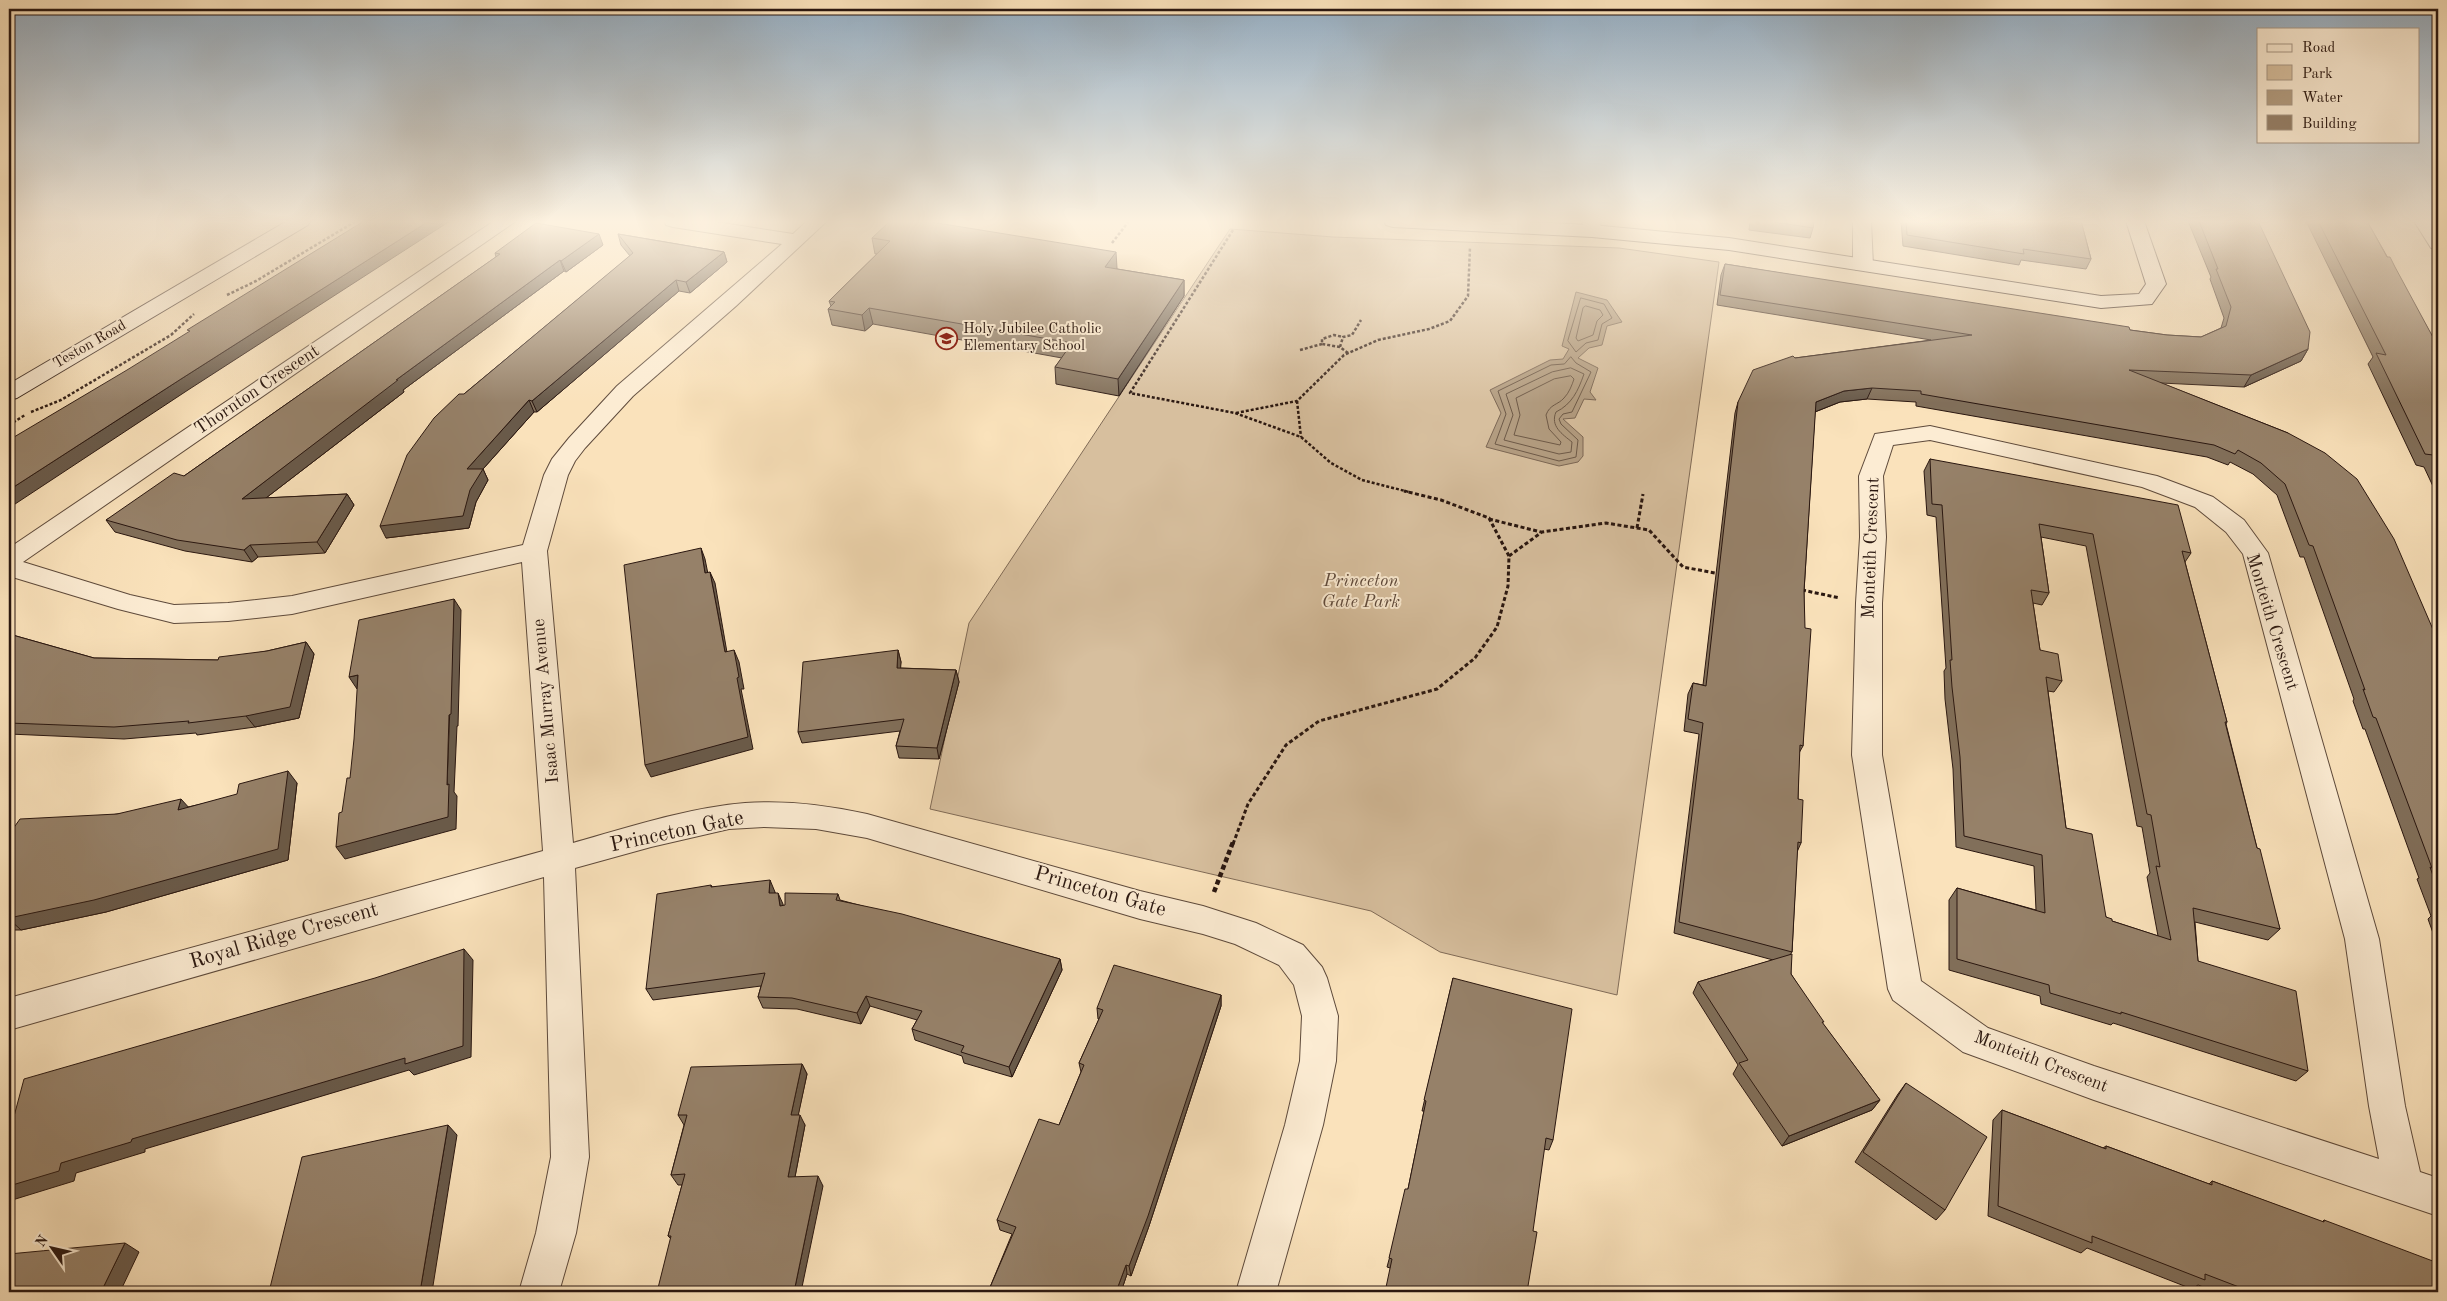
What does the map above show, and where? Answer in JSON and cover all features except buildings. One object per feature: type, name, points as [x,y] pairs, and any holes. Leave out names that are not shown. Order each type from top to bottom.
[{"type":"street","name":"Teston Road","points":[[9,393],[198,282]]},
{"type":"street","name":"Thornton Crescent","points":[[9,560],[418,282]]},
{"type":"street","name":"Isaac Murray Avenue","points":[[539,1292],[556,1233],[570,1157],[559,859],[534,551],[556,475],[564,459],[577,442],[625,391],[751,282]]},
{"type":"street","points":[[1967,282],[2101,302],[2144,300],[2156,284],[2155,282]]},
{"type":"street","name":"Monteith Crescent","points":[[1930,433],[2149,481],[2204,502],[2235,526],[2255,552],[2362,939],[2387,1106],[2421,1191],[2094,1083],[1976,1040],[1905,989],[1867,756],[1869,603],[1873,538],[1871,476],[1883,439],[1930,433]]},
{"type":"street","points":[[9,567],[127,603],[174,614],[183,614],[228,612],[292,605],[534,551]]},
{"type":"street","name":"Princeton Gate","points":[[559,859],[651,834],[731,817],[793,815],[824,817],[965,852],[1140,905],[1203,920],[1244,933],[1291,955],[1310,978],[1320,1016],[1318,1061],[1304,1125],[1256,1292]]},
{"type":"street","name":"Royal Ridge Crescent","points":[[9,1014],[559,859]]},
{"type":"path","points":[[221,298],[256,282]]},
{"type":"path","points":[[1200,282],[1130,393],[1235,413],[1301,437],[1331,463],[1362,480],[1441,500],[1488,518],[1542,532],[1606,523],[1649,530],[1683,567],[1729,576]]},
{"type":"path","points":[[1235,413],[1297,401],[1348,354],[1378,340],[1429,329],[1450,321],[1468,296],[1469,282]]},
{"type":"path","points":[[9,425],[30,412],[61,400],[171,335],[197,312]]},
{"type":"path","points":[[1322,344],[1322,339],[1327,336],[1344,337],[1352,335],[1361,320]]},
{"type":"path","points":[[1340,347],[1344,337]]},
{"type":"path","points":[[1300,350],[1322,344],[1340,347],[1348,354]]},
{"type":"path","points":[[1297,401],[1301,437]]},
{"type":"path","points":[[1637,528],[1644,494]]},
{"type":"path","points":[[1203,920],[1248,804],[1286,745],[1319,721],[1437,689],[1475,658],[1497,628],[1508,586],[1509,556],[1488,518]]},
{"type":"path","points":[[1509,556],[1542,532]]},
{"type":"path","points":[[1794,589],[1840,598]]},
{"type":"green space","name":"Princeton Gate Park","points":[[1195,282],[1716,282],[1617,995],[1440,952],[1371,911],[930,809],[969,623]]},
{"type":"water","points":[[1576,292],[1607,300],[1622,322],[1607,326],[1602,345],[1589,348],[1578,358],[1598,368],[1590,392],[1596,400],[1584,399],[1575,418],[1563,419],[1583,437],[1583,456],[1578,462],[1559,466],[1486,447],[1501,413],[1490,390],[1550,360],[1563,359],[1569,349],[1562,346]]},
{"type":"place","name":"Holy Jubilee Catholic Elementary School","points":[[947,338]]}]
